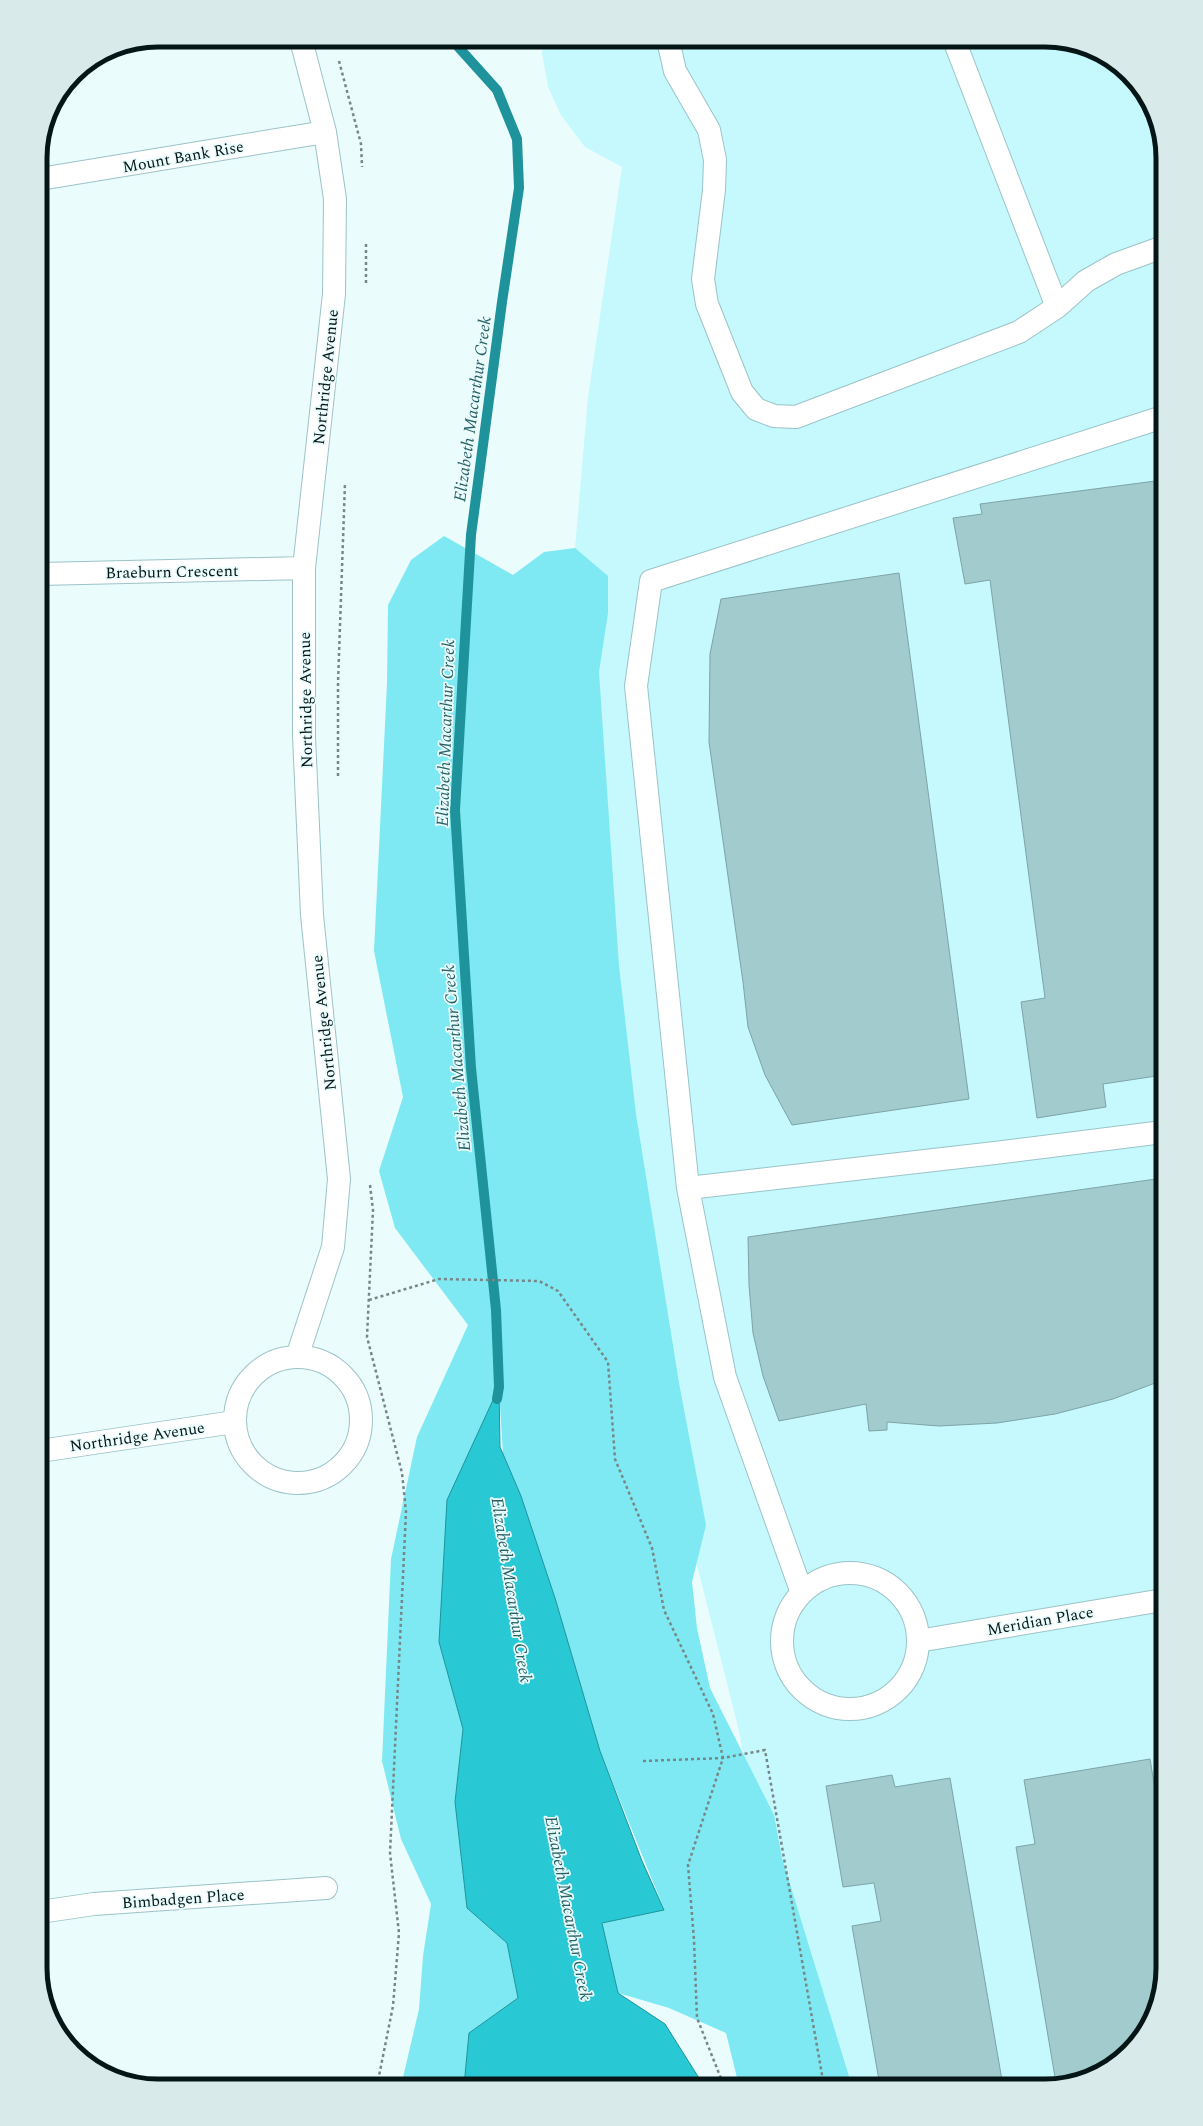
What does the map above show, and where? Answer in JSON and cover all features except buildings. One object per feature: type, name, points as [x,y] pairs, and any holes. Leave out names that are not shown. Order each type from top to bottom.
[{"type":"street","name":"Northridge Avenue","points":[[297,1357],[333,1247],[339,1179],[312,915],[304,736],[304,568],[334,294],[334,199],[325,132],[302,47]]},
{"type":"street","points":[[670,47],[675,71],[709,130],[715,160],[714,190],[703,279],[707,304],[742,392],[756,409],[774,416],[796,417],[1018,332],[1057,306],[1086,281],[1116,264],[1156,249]]},
{"type":"street","points":[[957,47],[1057,306]]},
{"type":"street","name":"Mount Bank Rise","points":[[47,178],[325,132]]},
{"type":"street","points":[[802,1593],[724,1377],[688,1188],[636,686],[651,581],[1156,419]]},
{"type":"street","name":"Braeburn Crescent","points":[[47,574],[304,568]]},
{"type":"street","points":[[688,1188],[995,1154],[1156,1133]]},
{"type":"street","points":[[297,1357],[311,1358],[331,1367],[348,1382],[355,1394],[360,1409],[361,1424],[358,1438],[352,1452],[344,1463],[325,1476],[304,1483],[289,1482],[275,1478],[262,1472],[250,1462],[237,1436],[234,1422],[236,1405],[242,1389],[252,1376],[265,1366],[280,1359],[297,1357]]},
{"type":"street","name":"Northridge Avenue","points":[[47,1450],[234,1422]]},
{"type":"street","points":[[842,1574],[865,1575],[886,1584],[903,1599],[914,1619],[918,1641],[915,1661],[906,1680],[892,1695],[881,1702],[875,1705],[855,1709],[834,1707],[815,1700],[799,1687],[788,1669],[782,1650],[783,1629],[789,1609],[802,1593],[820,1580],[842,1574]]},
{"type":"street","name":"Meridian Place","points":[[918,1641],[1156,1601]]},
{"type":"street","name":"Bimbadgen Place","points":[[47,1911],[94,1904],[326,1888]]},
{"type":"path","points":[[336,54],[361,144],[363,174]]},
{"type":"path","points":[[366,242],[366,286]]},
{"type":"path","points":[[338,784],[338,683],[345,480]]},
{"type":"path","points":[[369,1180],[373,1210],[367,1337],[402,1473],[406,1512],[390,1854],[399,1933],[393,2006],[378,2079]]},
{"type":"path","points":[[369,1300],[439,1279],[539,1281],[558,1291],[608,1362],[615,1459],[652,1548],[664,1610],[713,1714],[723,1758],[688,1865],[694,1940],[697,2018],[721,2079]]},
{"type":"path","points":[[643,1761],[723,1758],[765,1750],[823,2079]]},
{"type":"shaded area","points":[[543,47],[1052,47],[1067,49],[1094,58],[1118,75],[1137,96],[1145,109],[1152,129],[1156,158],[1156,1968],[1155,1983],[1148,2011],[1133,2036],[1124,2047],[1107,2060],[1094,2068],[1074,2075],[1045,2079],[808,2079],[738,1727],[645,1359],[575,548],[588,397],[622,167],[585,147],[561,115],[548,87],[542,53]]},
{"type":"shaded area","points":[[444,536],[513,575],[544,552],[575,548],[608,576],[608,613],[599,672],[619,966],[636,1114],[679,1383],[706,1525],[692,1582],[697,1628],[710,1688],[774,1815],[782,1858],[850,2079],[737,2079],[726,2033],[669,2008],[618,1993],[602,1923],[664,1909],[600,1751],[555,1598],[521,1496],[503,1455],[499,1388],[439,1642],[463,1729],[455,1802],[467,1908],[507,1943],[518,1998],[469,2033],[465,2079],[403,2079],[419,2009],[423,1956],[431,1904],[401,1839],[382,1761],[391,1559],[417,1437],[468,1325],[395,1228],[379,1171],[403,1097],[374,951],[387,683],[388,605],[411,560]]},
{"type":"water","points":[[499,1387],[500,1447],[521,1496],[555,1598],[600,1751],[642,1861],[664,1910],[602,1923],[618,1993],[665,2024],[700,2079],[465,2079],[469,2033],[518,1998],[507,1943],[467,1908],[455,1802],[463,1729],[439,1642],[447,1500]]},
{"type":"waterway","name":"Elizabeth Macarthur Creek","points":[[458,47],[497,90],[517,139],[519,188],[502,302],[471,535],[455,810],[471,1068],[496,1310],[499,1387],[497,1399]]}]
